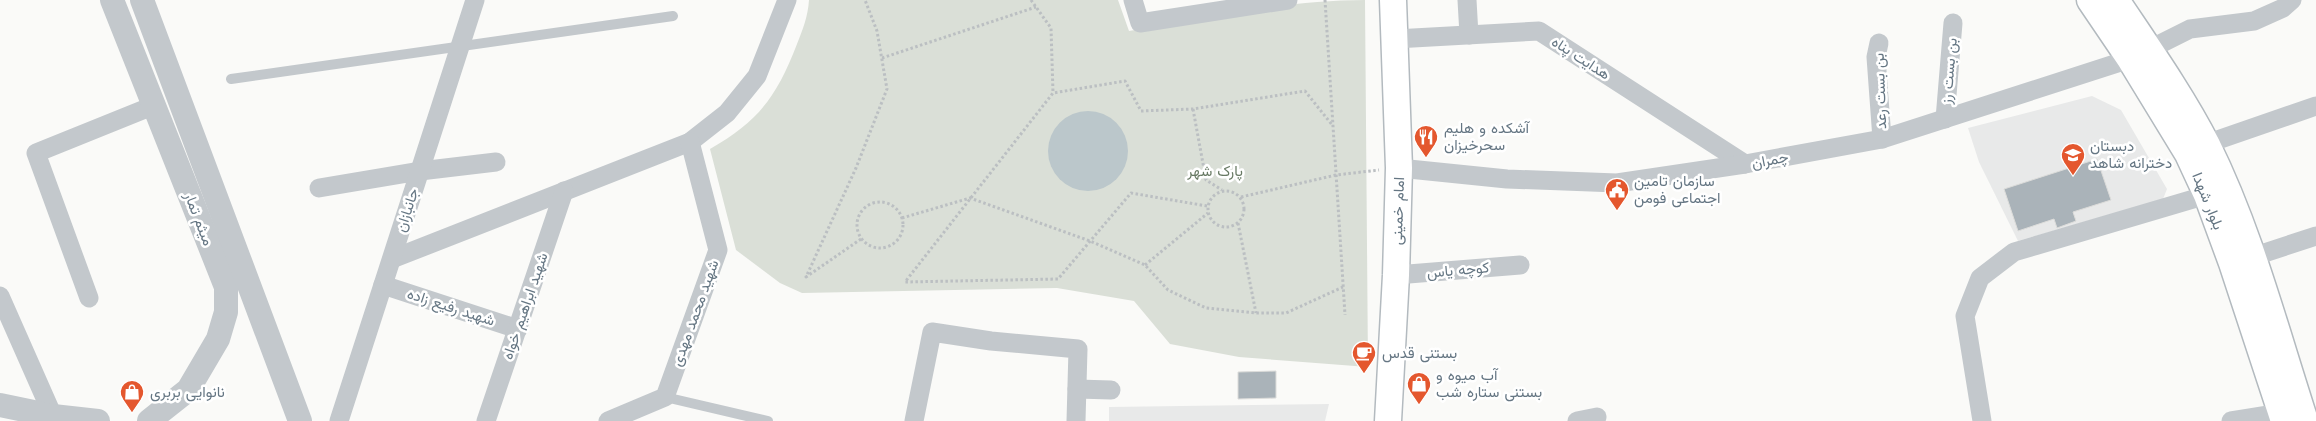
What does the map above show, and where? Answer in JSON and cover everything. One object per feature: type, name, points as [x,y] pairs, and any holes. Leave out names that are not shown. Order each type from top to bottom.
[{"type":"main road","name":"امام خمینی","points":[[1388,421],[1396,275],[1399,168],[1393,0]]},
{"type":"main road","name":"بلوار شهدا","points":[[2090,0],[2140,54],[2206,144],[2252,256],[2290,418]]},
{"type":"main road","name":"بلوار شهدا","points":[[2116,0],[2207,195],[2290,418]]},
{"type":"street","name":"میثم تمار","points":[[112,0],[156,105],[300,421]]},
{"type":"street","name":"میثم تمار","points":[[142,0],[236,284],[218,340],[188,390],[149,421]]},
{"type":"street","name":"جانبازان","points":[[339,421],[475,0]]},
{"type":"street","points":[[392,259],[690,142],[727,113],[756,76],[787,0]]},
{"type":"street","points":[[1133,0],[1140,23],[1288,0]]},
{"type":"street","points":[[1467,0],[1469,35]]},
{"type":"street","name":"چمران","points":[[1399,168],[1506,179],[1617,183],[1745,164],[1882,139],[2140,54],[2190,29],[2254,21],[2283,8],[2292,0]]},
{"type":"street","name":"بن بست رز","points":[[1945,119],[1953,23]]},
{"type":"street","name":"هدایت پناه","points":[[1395,39],[1539,31],[1745,164]]},
{"type":"street","name":"بن بست رعد","points":[[1879,43],[1876,57],[1882,139]]},
{"type":"street","points":[[89,298],[36,153],[156,105]]},
{"type":"street","points":[[2206,144],[2316,106]]},
{"type":"street","name":"شهید محمد مهدی","points":[[665,397],[718,250],[690,142]]},
{"type":"street","points":[[318,188],[420,171],[496,162]]},
{"type":"street","name":"شهید ابراهیم خواه","points":[[486,421],[564,191]]},
{"type":"street","points":[[1982,421],[1965,316],[1980,278],[2014,252],[2207,195]]},
{"type":"street","points":[[2252,256],[2316,236]]},
{"type":"street","name":"کوچه یاس","points":[[1396,275],[1520,265]]},
{"type":"street","name":"شهید رفیع زاده","points":[[383,285],[518,329]]},
{"type":"street","points":[[0,296],[55,419]]},
{"type":"street","points":[[914,421],[932,332],[991,342],[1078,349],[1076,421]]},
{"type":"street","points":[[1077,389],[1111,390]]},
{"type":"street","points":[[608,421],[665,397]]},
{"type":"street","points":[[0,405],[55,419],[98,421]]},
{"type":"street","points":[[1578,421],[1597,417]]},
{"type":"street","points":[[2231,421],[2290,418]]},
{"type":"lane","points":[[231,78],[673,16]]},
{"type":"lane","points":[[665,397],[768,421]]},
{"type":"path","points":[[861,239],[806,278],[856,168],[888,89],[877,31],[865,0]]},
{"type":"path","points":[[1031,0],[1051,28],[1053,93],[905,282],[1058,279],[1131,193],[1208,206]]},
{"type":"path","points":[[1325,0],[1345,315]]},
{"type":"path","points":[[882,58],[1036,7]]},
{"type":"path","points":[[1053,93],[1126,81],[1141,111],[1193,109],[1305,92],[1333,126]]},
{"type":"path","points":[[1193,109],[1206,180],[1222,190]]},
{"type":"path","points":[[1238,223],[1224,227],[1211,220],[1208,206],[1215,193],[1229,190],[1241,197],[1336,176],[1399,168]]},
{"type":"path","points":[[1241,197],[1244,211],[1238,223],[1256,313]]},
{"type":"path","points":[[902,218],[970,198],[1090,241],[1145,265],[1168,290],[1206,308],[1256,313],[1286,313],[1343,287]]},
{"type":"path","points":[[883,201],[891,204],[898,210],[902,218],[903,227],[900,236],[895,243],[886,247],[877,248],[868,245],[861,239],[856,230],[856,221],[860,212],[866,206],[883,201]]},
{"type":"path","points":[[1145,265],[1208,213]]},
{"type":"shaded area","name":"دبستان دخترانه شاهد","points":[[2092,96],[2121,110],[2167,189],[2163,199],[2018,241],[1979,162],[1968,128]]},
{"type":"shaded area","points":[[1088,111],[1103,114],[1116,123],[1125,136],[1128,151],[1125,166],[1116,179],[1103,188],[1088,191],[1073,188],[1060,179],[1051,166],[1048,151],[1051,136],[1060,123],[1073,114]]},
{"type":"shaded area","points":[[1329,404],[1325,421],[1109,421],[1109,407]]},
{"type":"green space","name":"پارک شهر","points":[[809,0],[1118,0],[1129,31],[1276,6],[1365,0],[1368,367],[1239,357],[1170,344],[1134,301],[1057,288],[802,293],[780,283],[736,250],[710,149],[727,139],[754,117],[774,93],[790,62],[801,33]]},
{"type":"building","points":[[2097,159],[2111,200],[2073,212],[2076,221],[2057,228],[2054,219],[2018,231],[2004,189]]},
{"type":"building","points":[[1276,371],[1276,398],[1238,399],[1238,372]]},
{"type":"place","name":"آشکده و هلیم سحرخیزان","points":[[1426,158]]},
{"type":"place","name":"دبستان دخترانه شاهد","points":[[2073,176]]},
{"type":"place","name":"سازمان تامین اجتماعی فومن","points":[[1617,211]]},
{"type":"place","name":"بستنی قدس","points":[[1364,374]]},
{"type":"place","name":"آب میوه و بستنی ستاره شب","points":[[1419,405]]},
{"type":"place","name":"نانوایی بربری","points":[[132,413]]}]
